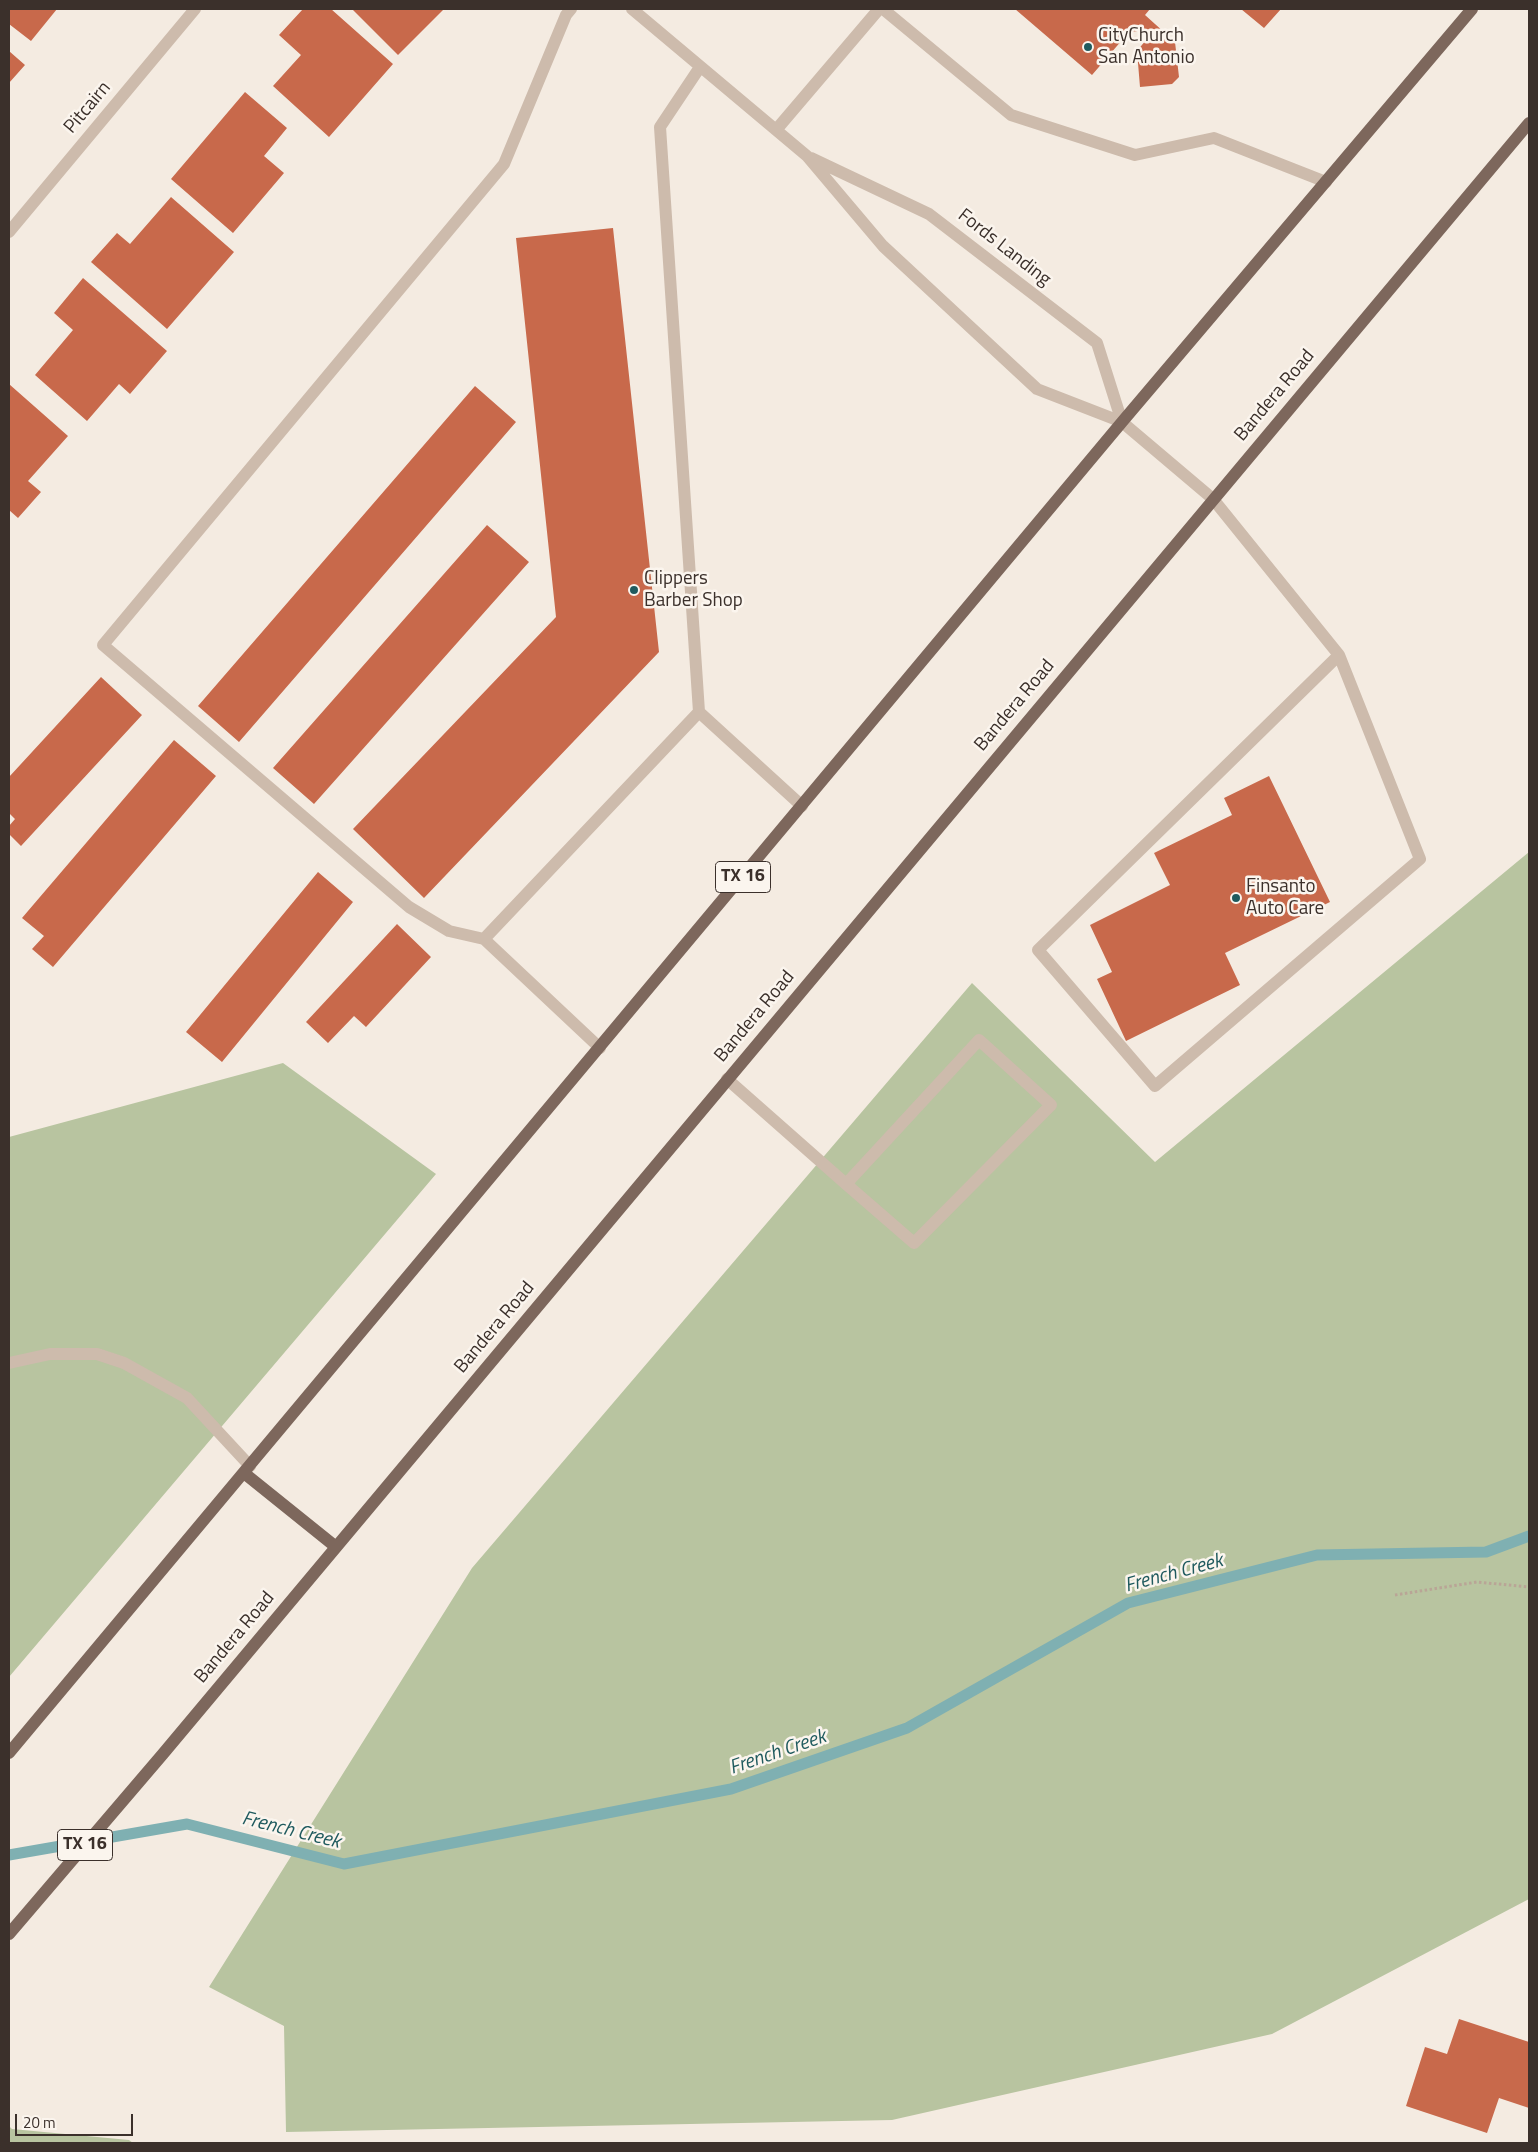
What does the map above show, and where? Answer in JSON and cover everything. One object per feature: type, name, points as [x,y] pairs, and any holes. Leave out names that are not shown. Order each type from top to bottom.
[{"type":"main road","name":"TX 16","points":[[12,1749],[1122,422],[1472,9]]},
{"type":"main road","name":"Bandera Road","points":[[9,1934],[162,1755],[1529,123]]},
{"type":"main road","points":[[247,1470],[336,1547]]},
{"type":"street","name":"Pitcairn","points":[[9,232],[195,9]]},
{"type":"street","points":[[571,9],[566,15],[504,164],[104,645],[409,907],[449,931],[484,938],[600,1048]]},
{"type":"street","name":"Fords Landing","points":[[632,9],[807,156],[883,246],[1037,388],[1122,422],[1213,499],[1339,656],[1420,859],[1155,1086],[1038,950],[1339,656]]},
{"type":"street","points":[[776,130],[881,9],[1011,115],[1134,155],[1214,138],[1326,182]]},
{"type":"street","points":[[700,67],[660,127],[699,712],[802,806]]},
{"type":"street","name":"Fords Landing","points":[[807,156],[929,214],[1097,343],[1122,422]]},
{"type":"street","points":[[484,938],[699,712]]},
{"type":"street","points":[[727,1079],[846,1184],[914,1243],[1051,1105],[979,1040],[846,1184]]},
{"type":"street","points":[[9,1363],[50,1354],[97,1354],[124,1363],[187,1398],[247,1470]]},
{"type":"path","points":[[1395,1595],[1477,1582],[1529,1587]]},
{"type":"green space","points":[[1529,852],[1529,1899],[1272,2034],[892,2120],[286,2132],[284,2026],[209,1987],[472,1568],[972,983],[1155,1162]]},
{"type":"green space","points":[[283,1063],[436,1174],[9,1677],[9,1137]]},
{"type":"green space","points":[[9,2126],[12,2129],[129,2140],[133,2143],[9,2143]]},
{"type":"building","points":[[9,9],[57,9],[31,41],[9,24]]},
{"type":"building","points":[[303,9],[331,9],[393,64],[329,137],[273,86],[301,55],[279,35]]},
{"type":"building","points":[[352,9],[442,9],[443,10],[398,55]]},
{"type":"building","name":"CityChurch San Antonio","points":[[1015,9],[1150,9],[1145,15],[1175,42],[1179,77],[1172,84],[1140,87],[1137,51],[1155,29],[1129,32],[1092,75]]},
{"type":"building","name":"CityChurch San Antonio","points":[[1241,9],[1281,9],[1264,28]]},
{"type":"building","points":[[9,51],[25,65],[9,83]]},
{"type":"building","points":[[245,92],[287,128],[264,156],[284,173],[233,233],[171,179]]},
{"type":"building","points":[[171,197],[234,252],[167,329],[91,262],[117,233],[130,244]]},
{"type":"building","points":[[613,228],[659,652],[424,898],[353,829],[556,617],[516,238]]},
{"type":"building","points":[[83,278],[167,351],[130,394],[119,384],[87,421],[35,375],[73,330],[54,313]]},
{"type":"building","points":[[9,384],[68,436],[28,481],[41,492],[18,518],[9,510]]},
{"type":"building","points":[[475,386],[516,422],[239,742],[198,706]]},
{"type":"building","points":[[487,525],[529,562],[314,804],[273,768]]},
{"type":"building","points":[[101,677],[142,715],[21,846],[9,834],[9,826],[15,819],[9,813],[9,777]]},
{"type":"building","points":[[174,740],[216,776],[53,967],[32,949],[44,936],[22,918]]},
{"type":"building","points":[[1269,776],[1330,902],[1225,953],[1240,985],[1126,1041],[1097,979],[1112,972],[1090,925],[1170,885],[1154,853],[1232,815],[1224,798]]},
{"type":"building","points":[[318,872],[353,902],[222,1062],[186,1032]]},
{"type":"building","points":[[397,924],[431,957],[366,1027],[354,1016],[328,1043],[306,1022]]},
{"type":"building","points":[[1459,2019],[1529,2042],[1529,2108],[1499,2098],[1487,2133],[1406,2106],[1425,2047],[1447,2054]]},
{"type":"waterway","name":"French Creek","points":[[9,1855],[187,1824],[344,1864],[731,1789],[907,1728],[1128,1603],[1317,1555],[1486,1552],[1529,1536]]},
{"type":"place","name":"CityChurch San Antonio","points":[[1088,47]]},
{"type":"place","name":"Clippers Barber Shop","points":[[634,590]]},
{"type":"place","name":"Finsanto Auto Care","points":[[1236,898]]}]
